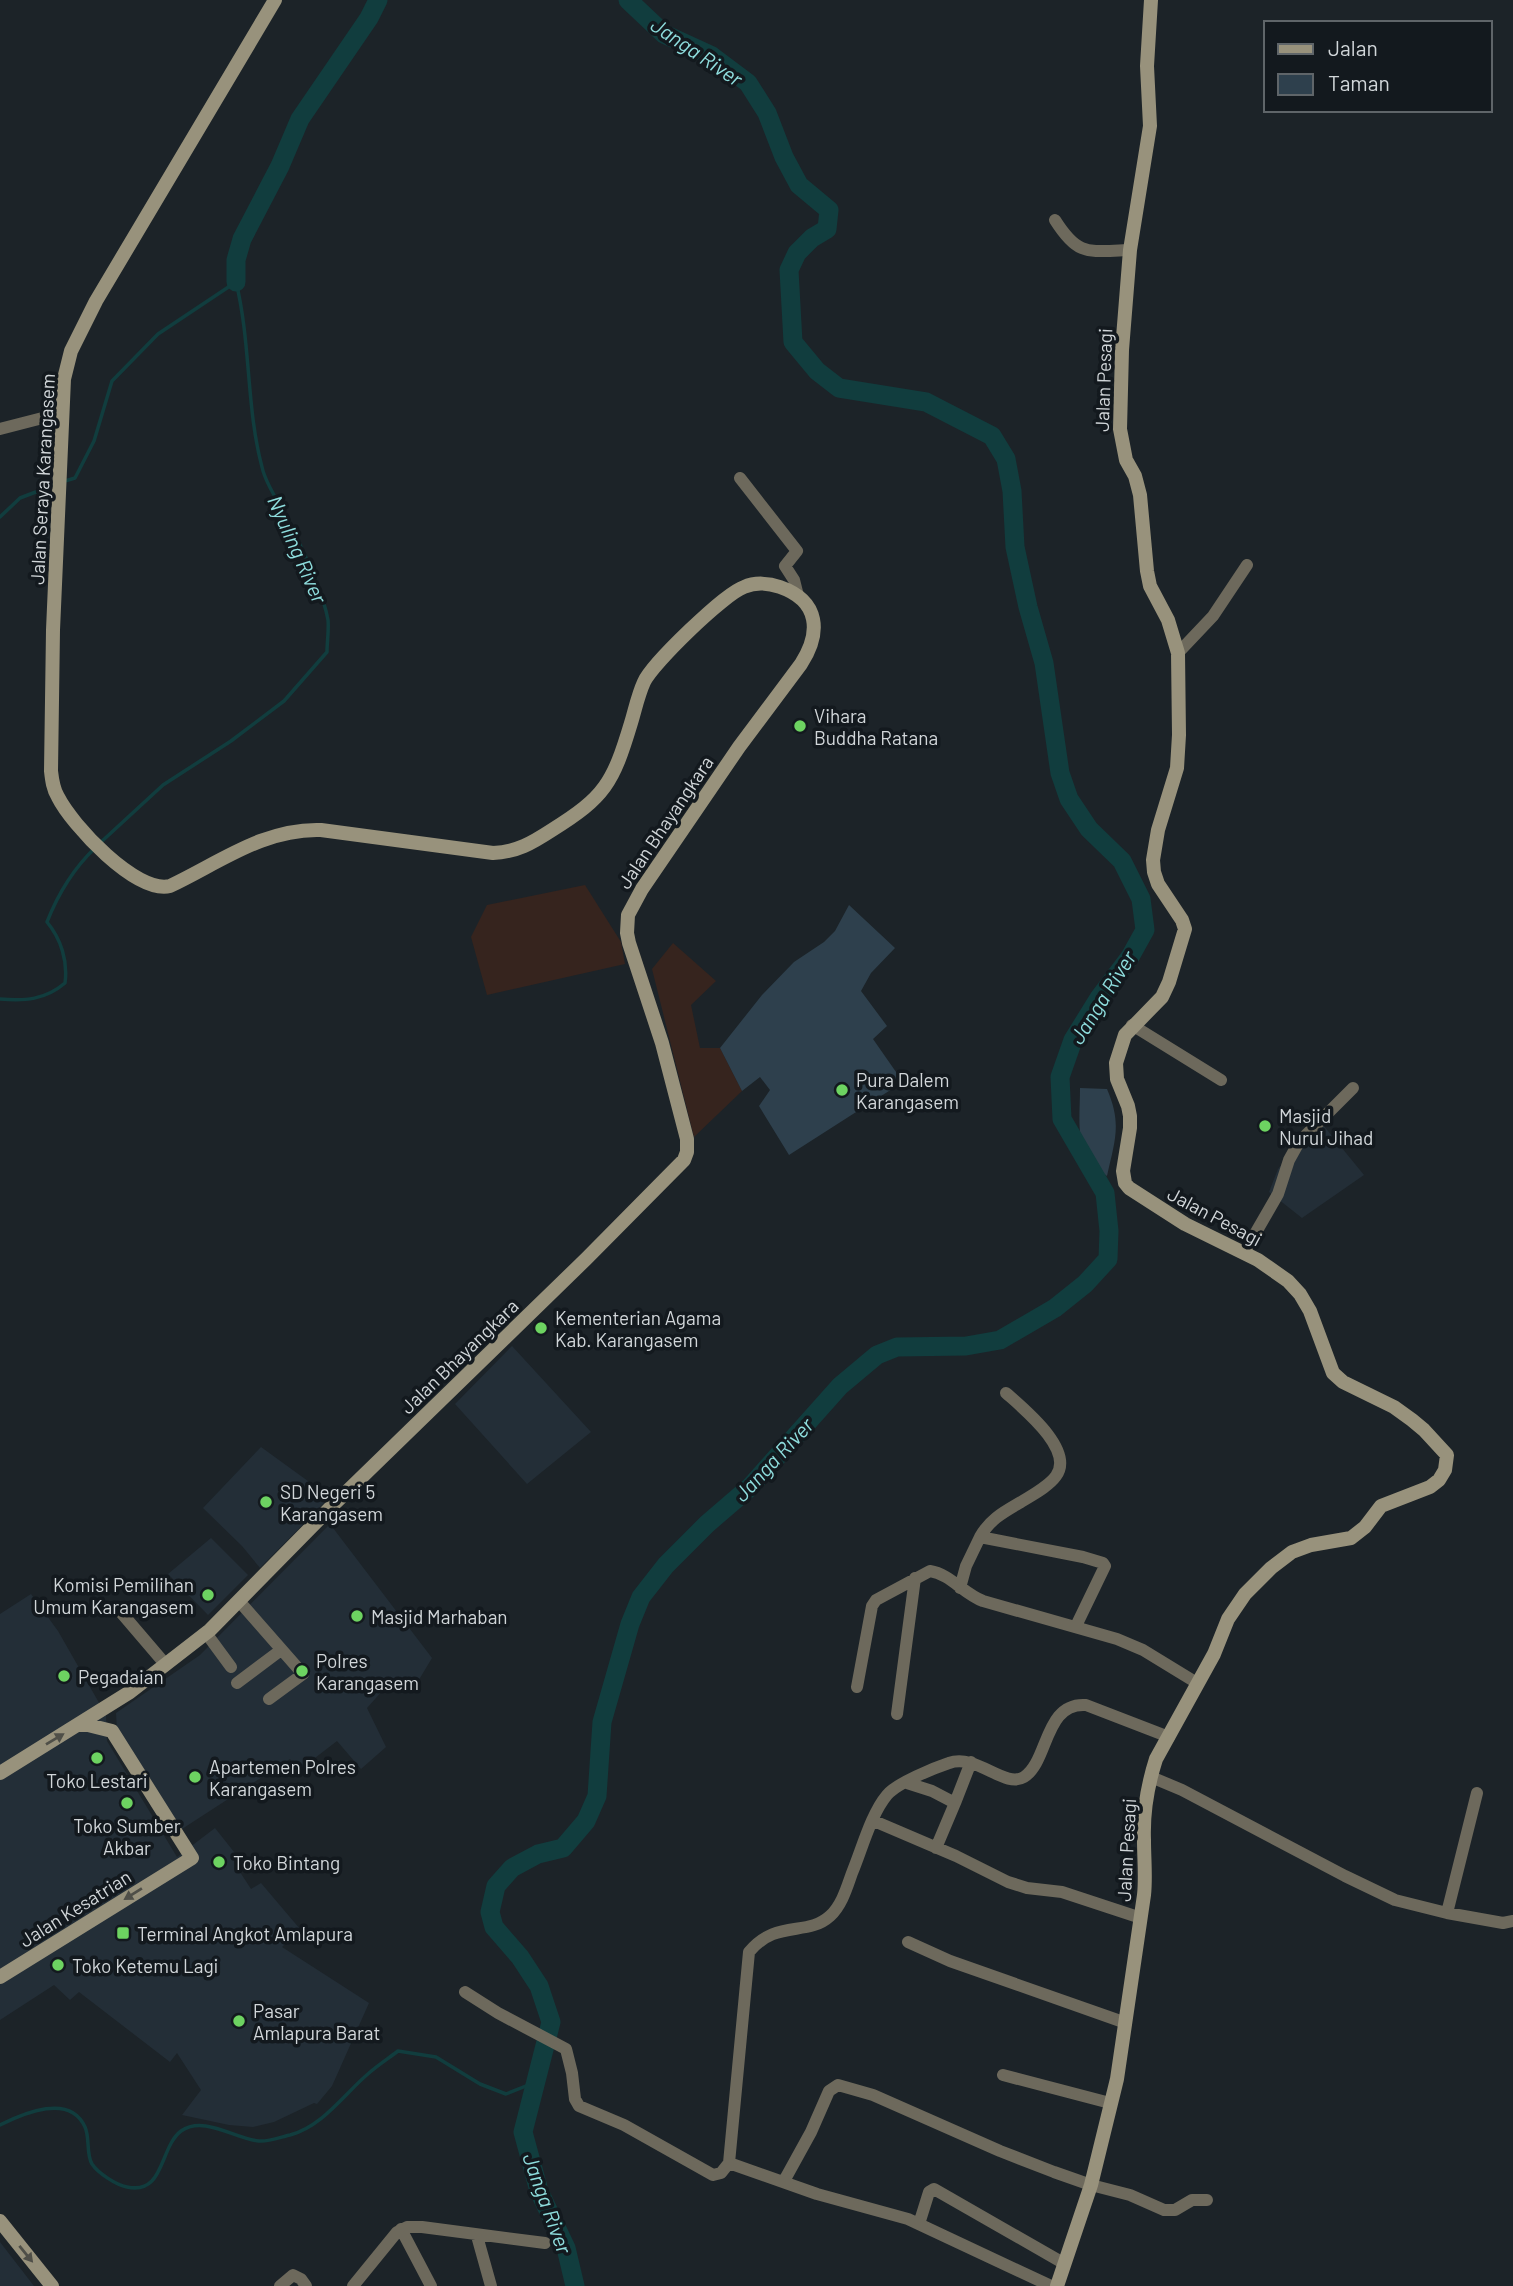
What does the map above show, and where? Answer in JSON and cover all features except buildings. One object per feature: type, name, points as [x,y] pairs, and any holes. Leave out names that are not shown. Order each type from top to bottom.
[{"type":"street","name":"Jalan Seraya Karangasem","points":[[275,0],[81,329],[67,366],[57,502],[51,771],[64,809],[87,836],[132,877],[152,886],[170,886],[245,847],[274,835],[293,831],[337,832],[493,853],[515,851],[574,818],[600,795],[618,766],[647,677],[707,614],[736,591],[751,584],[772,584],[797,596]]},
{"type":"street","name":"Jalan Pesagi","points":[[1057,2286],[1091,2185],[1117,2079],[1146,1879],[1144,1824],[1156,1759],[1214,1654],[1236,1605],[1271,1568],[1284,1556],[1300,1548],[1351,1538],[1381,1506],[1430,1487],[1439,1480],[1447,1463],[1447,1455],[1442,1448],[1412,1420],[1385,1402],[1343,1382],[1333,1373],[1310,1311],[1288,1281],[1244,1253],[1185,1224],[1136,1194],[1125,1183],[1123,1165],[1130,1116],[1115,1068],[1125,1035],[1161,997],[1169,982],[1185,929],[1158,884],[1153,860],[1158,830],[1177,768],[1180,735],[1178,653],[1168,620],[1150,586],[1140,495],[1121,442],[1122,350],[1130,250],[1150,126],[1147,66],[1151,0]]},
{"type":"street","points":[[1055,220],[1067,239],[1079,248],[1096,251],[1130,250]]},
{"type":"street","points":[[0,429],[62,413]]},
{"type":"street","points":[[740,478],[797,551],[785,566],[794,580],[797,596]]},
{"type":"street","points":[[1178,653],[1213,616],[1247,565]]},
{"type":"street","name":"Jalan Bhayangkara","points":[[0,1773],[110,1704],[206,1633],[330,1508],[586,1259],[686,1156],[687,1139],[682,1117],[627,933],[628,915],[642,889],[680,833],[811,648],[814,623],[809,610],[797,596]]},
{"type":"street","points":[[1132,1025],[1221,1080]]},
{"type":"street","points":[[1244,1253],[1279,1194],[1289,1160],[1299,1142],[1353,1088]]},
{"type":"street","points":[[960,1588],[966,1566],[980,1537],[996,1517],[1040,1489],[1057,1475],[1061,1467],[1061,1458],[1047,1433],[1006,1393]]},
{"type":"street","points":[[980,1537],[1083,1556],[1102,1563],[1105,1566],[1076,1626]]},
{"type":"street","points":[[858,1686],[872,1606],[876,1600],[924,1573],[934,1572],[983,1601],[1117,1639],[1143,1650],[1197,1682]]},
{"type":"street","points":[[897,1714],[915,1578]]},
{"type":"street","points":[[239,1601],[303,1674],[269,1699]]},
{"type":"street","points":[[119,1610],[166,1665]]},
{"type":"street","points":[[206,1633],[231,1667]]},
{"type":"street","points":[[237,1683],[281,1650]]},
{"type":"street","points":[[79,1725],[112,1731],[110,1704]]},
{"type":"street","points":[[465,1992],[566,2049],[575,2099],[583,2109],[624,2125],[713,2175],[721,2172],[729,2163],[744,1987],[750,1952],[768,1936],[779,1931],[814,1924],[830,1916],[844,1895],[888,1794],[950,1762],[971,1762],[1010,1779],[1021,1779],[1031,1771],[1055,1721],[1067,1708],[1078,1704],[1086,1704],[1169,1737]]},
{"type":"street","name":"Jalan Kesatrian","points":[[0,1977],[192,1858],[112,1731]]},
{"type":"street","points":[[936,1848],[971,1762]]},
{"type":"street","points":[[1151,1777],[1395,1899],[1447,1913],[1503,1923],[1513,1921]]},
{"type":"street","points":[[906,1783],[932,1791],[956,1803]]},
{"type":"street","points":[[1447,1913],[1477,1793]]},
{"type":"street","points":[[874,1821],[1020,1886],[1062,1892],[1141,1918]]},
{"type":"street","points":[[908,1942],[950,1961],[1126,2023]]},
{"type":"street","points":[[1003,2075],[1110,2103]]},
{"type":"street","points":[[784,2181],[811,2132],[829,2091],[838,2085],[873,2095],[1000,2151],[1091,2185],[1130,2194],[1170,2211],[1192,2200],[1207,2200]]},
{"type":"street","points":[[729,2163],[817,2194],[919,2224],[1051,2286]]},
{"type":"street","points":[[919,2224],[929,2192],[934,2189],[1065,2264]]},
{"type":"street","points":[[0,2221],[52,2286]]},
{"type":"street","points":[[353,2286],[401,2229],[422,2227],[545,2243]]},
{"type":"street","points":[[401,2229],[431,2286]]},
{"type":"street","points":[[477,2236],[491,2286]]},
{"type":"street","points":[[280,2286],[293,2276],[301,2279],[306,2286]]},
{"type":"shaded area","points":[[585,885],[621,942],[625,964],[487,995],[471,937],[487,905]]},
{"type":"shaded area","points":[[673,943],[716,981],[691,1005],[700,1048],[720,1048],[742,1091],[694,1137],[652,969]]},
{"type":"shaded area","points":[[1319,1120],[1364,1175],[1302,1218],[1269,1192],[1278,1169]]},
{"type":"shaded area","points":[[512,1346],[591,1432],[527,1484],[455,1404]]},
{"type":"shaded area","name":"SD Negeri 5 Karangasem","points":[[261,1447],[330,1497],[260,1568],[242,1546],[203,1508]]},
{"type":"shaded area","name":"Polres Karangasem","points":[[330,1524],[432,1658],[411,1693],[393,1679],[367,1708],[386,1747],[361,1769],[337,1741],[298,1771],[290,1759],[182,1829],[117,1731],[116,1713],[200,1655]]},
{"type":"shaded area","name":"Komisi Pemilihan Umum Karangasem","points":[[211,1538],[248,1575],[208,1615],[168,1574]]},
{"type":"shaded area","points":[[31,1594],[58,1631],[106,1715],[107,1741],[177,1857],[215,1828],[246,1867],[240,1872],[251,1889],[261,1883],[300,1929],[282,1947],[369,2003],[332,2086],[317,2104],[274,2122],[253,2127],[182,2115],[201,2090],[177,2053],[170,2062],[79,1992],[70,2000],[54,1985],[0,2020],[0,1614]]},
{"type":"shaded area","points":[[0,2242],[34,2286],[0,2286]]},
{"type":"green space","points":[[849,905],[895,948],[871,973],[861,991],[887,1026],[873,1039],[903,1082],[789,1155],[759,1106],[770,1090],[760,1077],[742,1091],[720,1048],[762,995],[794,962],[824,942],[835,931]]},
{"type":"green space","points":[[1080,1088],[1107,1089],[1112,1101],[1116,1132],[1107,1176],[1088,1157],[1084,1147],[1080,1126]]},
{"type":"waterway","name":"Nyuling River","points":[[236,282],[236,260],[242,239],[280,166],[300,119],[369,18],[378,0]]},
{"type":"waterway","name":"Janga River","points":[[575,2286],[566,2248],[539,2191],[523,2132],[551,2022],[539,1986],[520,1957],[494,1927],[490,1912],[496,1886],[512,1868],[538,1854],[563,1848],[586,1821],[597,1796],[602,1722],[630,1624],[641,1597],[666,1565],[707,1524],[750,1487],[840,1386],[877,1355],[897,1347],[966,1346],[1000,1340],[1055,1308],[1085,1284],[1108,1259],[1109,1231],[1105,1193],[1062,1119],[1060,1077],[1073,1040],[1099,998],[1130,957],[1145,930],[1141,899],[1122,861],[1089,829],[1069,799],[1060,773],[1044,663],[1015,547],[1012,491],[1006,459],[992,436],[926,402],[839,388],[817,371],[793,342],[789,270],[797,253],[812,238],[827,229],[829,210],[799,185],[784,157],[767,113],[748,83],[712,56],[664,34],[628,0]]},
{"type":"waterway","name":"Nyuling River","points":[[65,481],[75,478],[94,441],[112,381],[158,334],[236,282],[244,328],[253,421],[262,467],[305,555],[321,596],[328,620],[327,652],[284,701],[231,741],[163,785],[100,843]]},
{"type":"waterway","points":[[0,517],[20,498],[54,485]]},
{"type":"waterway","name":"Nyuling River","points":[[0,999],[34,998],[50,993],[65,983],[62,951],[47,922],[67,882],[95,848]]},
{"type":"waterway","points":[[0,2125],[33,2111],[58,2108],[69,2111],[78,2117],[85,2127],[92,2164],[118,2184],[139,2188],[155,2177],[174,2139],[181,2131],[190,2127],[209,2127],[259,2141],[302,2131],[323,2117],[369,2073],[398,2051],[436,2057],[480,2084],[506,2094],[536,2082]]},
{"type":"place","name":"Vihara Buddha Ratana","points":[[800,726]]},
{"type":"place","name":"Pura Dalem Karangasem","points":[[842,1090]]},
{"type":"place","name":"Masjid Nurul Jihad","points":[[1265,1126]]},
{"type":"place","name":"Kementerian Agama Kab. Karangasem","points":[[541,1328]]},
{"type":"place","name":"SD Negeri 5 Karangasem","points":[[266,1502]]},
{"type":"place","name":"Komisi Pemilihan Umum Karangasem","points":[[208,1595]]},
{"type":"place","name":"Masjid Marhaban","points":[[357,1616]]},
{"type":"place","name":"Polres Karangasem","points":[[302,1671]]},
{"type":"place","name":"Pegadaian","points":[[64,1676]]},
{"type":"place","name":"Toko Lestari","points":[[97,1758]]},
{"type":"place","name":"Apartemen Polres Karangasem","points":[[195,1777]]},
{"type":"place","name":"Toko Sumber Akbar","points":[[127,1803]]},
{"type":"place","name":"Toko Bintang","points":[[219,1862]]},
{"type":"place","name":"Terminal Angkot Amlapura","points":[[123,1933]]},
{"type":"place","name":"Toko Ketemu Lagi","points":[[58,1965]]},
{"type":"place","name":"Pasar Amlapura Barat","points":[[239,2021]]}]
